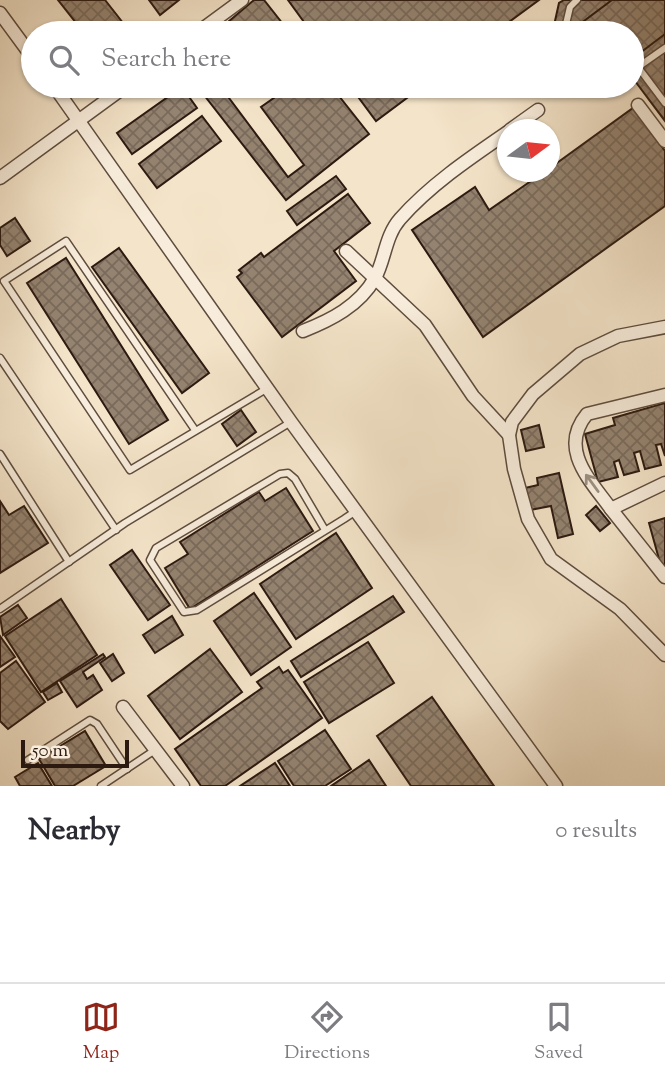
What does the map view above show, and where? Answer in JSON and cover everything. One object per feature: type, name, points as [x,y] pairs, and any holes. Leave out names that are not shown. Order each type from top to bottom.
[{"type":"street","points":[[213,21],[242,0]]},
{"type":"street","points":[[0,13],[21,42]]},
{"type":"street","points":[[63,98],[291,422],[556,786]]},
{"type":"street","points":[[0,178],[109,98]]},
{"type":"street","points":[[638,105],[665,141]]},
{"type":"street","points":[[526,119],[538,110]]},
{"type":"street","points":[[303,331],[347,310],[375,277],[397,222],[438,183],[497,140]]},
{"type":"street","points":[[346,251],[425,325],[473,396],[509,435]]},
{"type":"street","points":[[665,327],[618,336],[580,354],[533,394],[513,422],[509,435],[513,468],[528,519],[551,559],[620,609],[665,655]]},
{"type":"street","points":[[665,395],[587,414],[577,428],[573,448],[576,459],[611,509],[665,577]]},
{"type":"street","points":[[611,509],[665,483]]},
{"type":"street","points":[[122,707],[183,786]]},
{"type":"lane","points":[[567,21],[570,7],[577,0]]},
{"type":"lane","points":[[644,61],[665,48]]},
{"type":"lane","points":[[644,78],[665,103]]},
{"type":"lane","points":[[195,430],[66,241],[4,281],[130,470],[268,388]]},
{"type":"lane","points":[[0,358],[116,530]]},
{"type":"lane","points":[[0,608],[116,530],[291,422]]},
{"type":"lane","points":[[0,454],[69,562]]},
{"type":"lane","points":[[325,530],[295,480],[288,473],[280,474],[156,548],[150,560],[184,612],[190,614],[356,511]]},
{"type":"lane","points":[[28,760],[90,720],[97,724],[127,769]]},
{"type":"lane","points":[[101,786],[155,750]]},
{"type":"building","points":[[58,0],[105,0],[122,21],[75,21]]},
{"type":"building","points":[[149,0],[179,0],[160,15]]},
{"type":"building","points":[[254,0],[264,0],[281,21],[229,21]]},
{"type":"building","points":[[288,0],[539,0],[510,21],[303,21]]},
{"type":"building","points":[[564,0],[665,0],[665,121],[644,93],[644,21],[555,21],[559,3]]},
{"type":"building","points":[[612,0],[665,0],[665,34],[644,50],[644,21],[584,21]]},
{"type":"building","points":[[166,98],[190,98],[197,108],[132,154],[117,133]]},
{"type":"building","points":[[206,98],[229,98],[288,177],[304,165],[261,107],[274,98],[340,98],[369,134],[286,200]]},
{"type":"building","points":[[359,98],[407,98],[376,121]]},
{"type":"building","points":[[633,108],[665,151],[665,206],[483,337],[412,230],[475,187],[489,210],[530,182],[560,182],[560,161]]},
{"type":"building","points":[[202,116],[221,141],[157,188],[139,164]]},
{"type":"building","points":[[336,176],[346,189],[297,225],[287,211]]},
{"type":"building","points":[[348,194],[370,223],[334,251],[356,281],[282,337],[237,277],[242,273],[239,270],[261,253],[264,257]]},
{"type":"building","points":[[15,218],[30,241],[7,256],[0,245],[0,228]]},
{"type":"building","points":[[119,248],[209,373],[182,393],[92,267]]},
{"type":"building","points":[[66,258],[168,420],[129,444],[27,283]]},
{"type":"building","points":[[665,403],[665,456],[661,444],[656,445],[661,465],[645,469],[640,451],[634,453],[639,471],[624,475],[619,460],[614,462],[618,477],[598,482],[585,434],[615,425],[613,418]]},
{"type":"building","points":[[241,410],[256,432],[237,446],[222,424]]},
{"type":"building","points":[[539,425],[544,447],[526,451],[521,430]]},
{"type":"building","points":[[559,473],[573,534],[558,538],[551,506],[530,510],[525,488],[538,485],[537,478]]},
{"type":"building","points":[[286,488],[313,531],[190,609],[165,568],[188,554],[180,542],[259,492],[265,501]]},
{"type":"building","points":[[0,501],[9,515],[24,506],[48,543],[0,573]]},
{"type":"building","points":[[596,506],[610,523],[600,531],[586,515]]},
{"type":"building","points":[[665,518],[665,569],[662,570],[649,523]]},
{"type":"building","points":[[336,533],[372,588],[296,639],[260,584]]},
{"type":"building","points":[[132,550],[170,605],[148,620],[110,565]]},
{"type":"building","points":[[254,593],[291,647],[251,675],[214,621]]},
{"type":"building","points":[[393,596],[404,612],[301,677],[291,661]]},
{"type":"building","points":[[61,599],[97,655],[41,692],[5,636]]},
{"type":"building","points":[[18,605],[27,618],[3,635],[0,617]]},
{"type":"building","points":[[172,616],[183,635],[155,653],[143,635]]},
{"type":"building","points":[[0,636],[15,657],[0,667]]},
{"type":"building","points":[[368,642],[394,683],[329,723],[304,682]]},
{"type":"building","points":[[210,649],[242,692],[180,739],[148,696]]},
{"type":"building","points":[[103,654],[105,657],[83,672],[87,679],[93,675],[102,690],[77,707],[60,681]]},
{"type":"building","points":[[113,654],[124,673],[112,681],[100,663]]},
{"type":"building","points":[[16,661],[45,702],[8,729],[0,721],[0,673]]},
{"type":"building","points":[[279,667],[283,673],[288,670],[322,718],[225,786],[201,786],[175,749],[262,688],[257,682]]},
{"type":"building","points":[[57,683],[62,692],[48,700],[43,692]]},
{"type":"building","points":[[432,697],[494,786],[411,786],[377,736]]},
{"type":"building","points":[[325,730],[351,769],[325,786],[294,786],[278,761]]},
{"type":"building","points":[[85,731],[106,766],[73,786],[55,786],[39,759]]},
{"type":"building","points":[[369,760],[386,786],[331,786]]},
{"type":"building","points":[[38,763],[52,786],[20,786],[15,777]]},
{"type":"building","points":[[275,763],[290,786],[240,786]]}]
